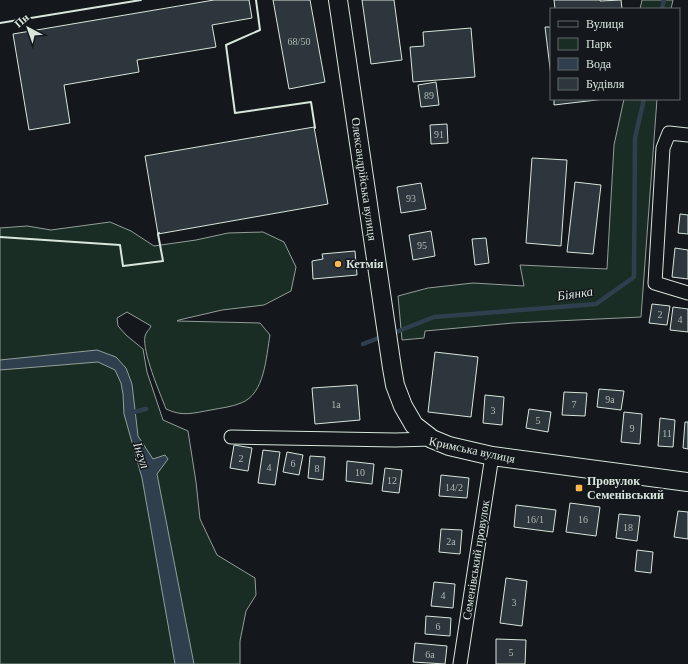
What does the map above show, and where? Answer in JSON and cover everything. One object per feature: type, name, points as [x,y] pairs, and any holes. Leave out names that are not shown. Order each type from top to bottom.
[{"type":"street","name":"Олександрійська вулиця","points":[[338,0],[382,307],[395,385],[403,406],[414,425],[432,439]]},
{"type":"street","points":[[688,135],[669,133],[663,148],[655,283],[688,293]]},
{"type":"street","name":"Кримська вулиця","points":[[231,437],[395,440],[432,439],[449,446],[492,456],[688,482]]},
{"type":"street","name":"Семенівський провулок","points":[[460,664],[492,456]]},
{"type":"green space","points":[[642,0],[673,0],[671,8],[640,8]]},
{"type":"green space","points":[[624,100],[657,100],[641,317],[513,323],[425,331],[424,338],[402,340],[398,296],[428,288],[473,283],[524,286],[520,265],[607,269],[614,145]]},
{"type":"green space","points":[[110,222],[131,231],[154,246],[196,240],[228,233],[263,232],[284,242],[296,267],[291,291],[264,305],[222,310],[177,321],[260,323],[270,335],[260,383],[255,392],[249,398],[234,406],[188,414],[178,413],[166,409],[146,352],[145,336],[151,326],[127,312],[117,318],[118,326],[126,335],[143,349],[147,372],[163,420],[188,431],[200,519],[217,555],[255,578],[256,595],[246,611],[240,641],[240,664],[0,664],[0,228],[27,226],[51,230]]},
{"type":"water","name":"Інгул","points":[[97,350],[116,357],[126,368],[132,384],[138,436],[153,459],[165,455],[168,459],[157,474],[194,664],[175,664],[142,478],[124,414],[121,383],[115,370],[98,362],[0,370],[0,360]]},
{"type":"building","points":[[214,0],[249,0],[252,18],[212,25],[216,47],[137,60],[139,72],[64,85],[70,123],[29,130],[13,34]]},
{"type":"building","points":[[273,0],[310,0],[325,82],[289,89]]},
{"type":"building","points":[[362,0],[394,0],[402,60],[371,64]]},
{"type":"building","points":[[554,0],[621,0],[622,8],[555,8]]},
{"type":"building","points":[[545,27],[550,27],[550,68]]},
{"type":"building","points":[[471,28],[475,77],[413,82],[410,47],[424,46],[423,32]]},
{"type":"building","points":[[436,82],[439,105],[421,107],[418,85]]},
{"type":"building","points":[[554,100],[596,100],[554,105]]},
{"type":"building","points":[[447,124],[448,143],[431,144],[430,125]]},
{"type":"building","points":[[314,127],[328,204],[158,234],[145,156]]},
{"type":"building","points":[[532,158],[567,160],[561,246],[526,243]]},
{"type":"building","points":[[575,182],[601,185],[593,254],[567,252]]},
{"type":"building","points":[[421,183],[426,209],[401,213],[397,187]]},
{"type":"building","points":[[680,214],[688,215],[688,234],[678,233]]},
{"type":"building","points":[[431,231],[435,256],[413,260],[409,235]]},
{"type":"building","points":[[486,238],[489,263],[475,265],[472,239]]},
{"type":"building","points":[[675,248],[688,250],[688,279],[672,277]]},
{"type":"building","points":[[355,251],[357,275],[313,279],[312,261],[323,259],[322,254]]},
{"type":"building","points":[[652,304],[670,306],[667,325],[649,323]]},
{"type":"building","points":[[673,307],[688,309],[688,332],[670,330]]},
{"type":"building","points":[[435,352],[478,357],[471,417],[428,412]]},
{"type":"building","points":[[357,385],[360,420],[315,424],[312,388]]},
{"type":"building","points":[[599,389],[624,391],[621,410],[597,407]]},
{"type":"building","points":[[564,392],[587,393],[585,416],[562,415]]},
{"type":"building","points":[[485,395],[504,397],[502,425],[483,423]]},
{"type":"building","points":[[529,409],[551,412],[548,432],[526,428]]},
{"type":"building","points":[[624,412],[642,414],[640,444],[621,442]]},
{"type":"building","points":[[660,418],[675,420],[673,447],[658,446]]},
{"type":"building","points":[[685,422],[688,422],[688,449],[683,448]]},
{"type":"building","points":[[234,445],[252,448],[248,471],[230,468]]},
{"type":"building","points":[[263,450],[280,452],[275,485],[258,483]]},
{"type":"building","points":[[287,452],[303,455],[299,475],[283,472]]},
{"type":"building","points":[[310,456],[325,457],[323,480],[308,478]]},
{"type":"building","points":[[347,461],[374,464],[372,484],[346,481]]},
{"type":"building","points":[[385,468],[402,470],[399,493],[382,491]]},
{"type":"building","points":[[441,475],[469,478],[467,498],[439,496]]},
{"type":"building","points":[[570,503],[600,507],[596,536],[566,532]]},
{"type":"building","points":[[516,505],[556,510],[553,532],[514,527]]},
{"type":"building","points":[[678,511],[688,512],[688,539],[674,537]]},
{"type":"building","points":[[619,514],[640,516],[637,541],[616,538]]},
{"type":"building","points":[[441,529],[462,530],[460,554],[439,552]]},
{"type":"building","points":[[637,550],[653,552],[651,573],[635,571]]},
{"type":"building","points":[[506,578],[527,581],[522,626],[500,623]]},
{"type":"building","points":[[434,582],[455,584],[453,608],[431,606]]},
{"type":"building","points":[[426,616],[451,618],[450,636],[425,634]]},
{"type":"building","points":[[496,639],[526,640],[525,664],[496,664]]},
{"type":"building","points":[[415,643],[447,646],[445,664],[413,662]]},
{"type":"waterway","name":"Біянка","points":[[662,8],[664,0]]},
{"type":"waterway","name":"Біянка","points":[[391,334],[434,317],[596,304],[634,277],[635,138],[644,100]]},
{"type":"waterway","name":"Біянка","points":[[363,344],[384,336]]},
{"type":"waterway","name":"Біянка","points":[[130,413],[146,409]]},
{"type":"wall","points":[[0,23],[141,0]]},
{"type":"wall","points":[[256,0],[260,30],[226,45],[235,113],[311,102],[315,128]]},
{"type":"wall","points":[[0,237],[120,245],[123,266],[163,261],[159,233]]},
{"type":"place","name":"Кетмія","points":[[338,264]]},
{"type":"place","name":"Провулок Семенівський","points":[[579,488]]}]
